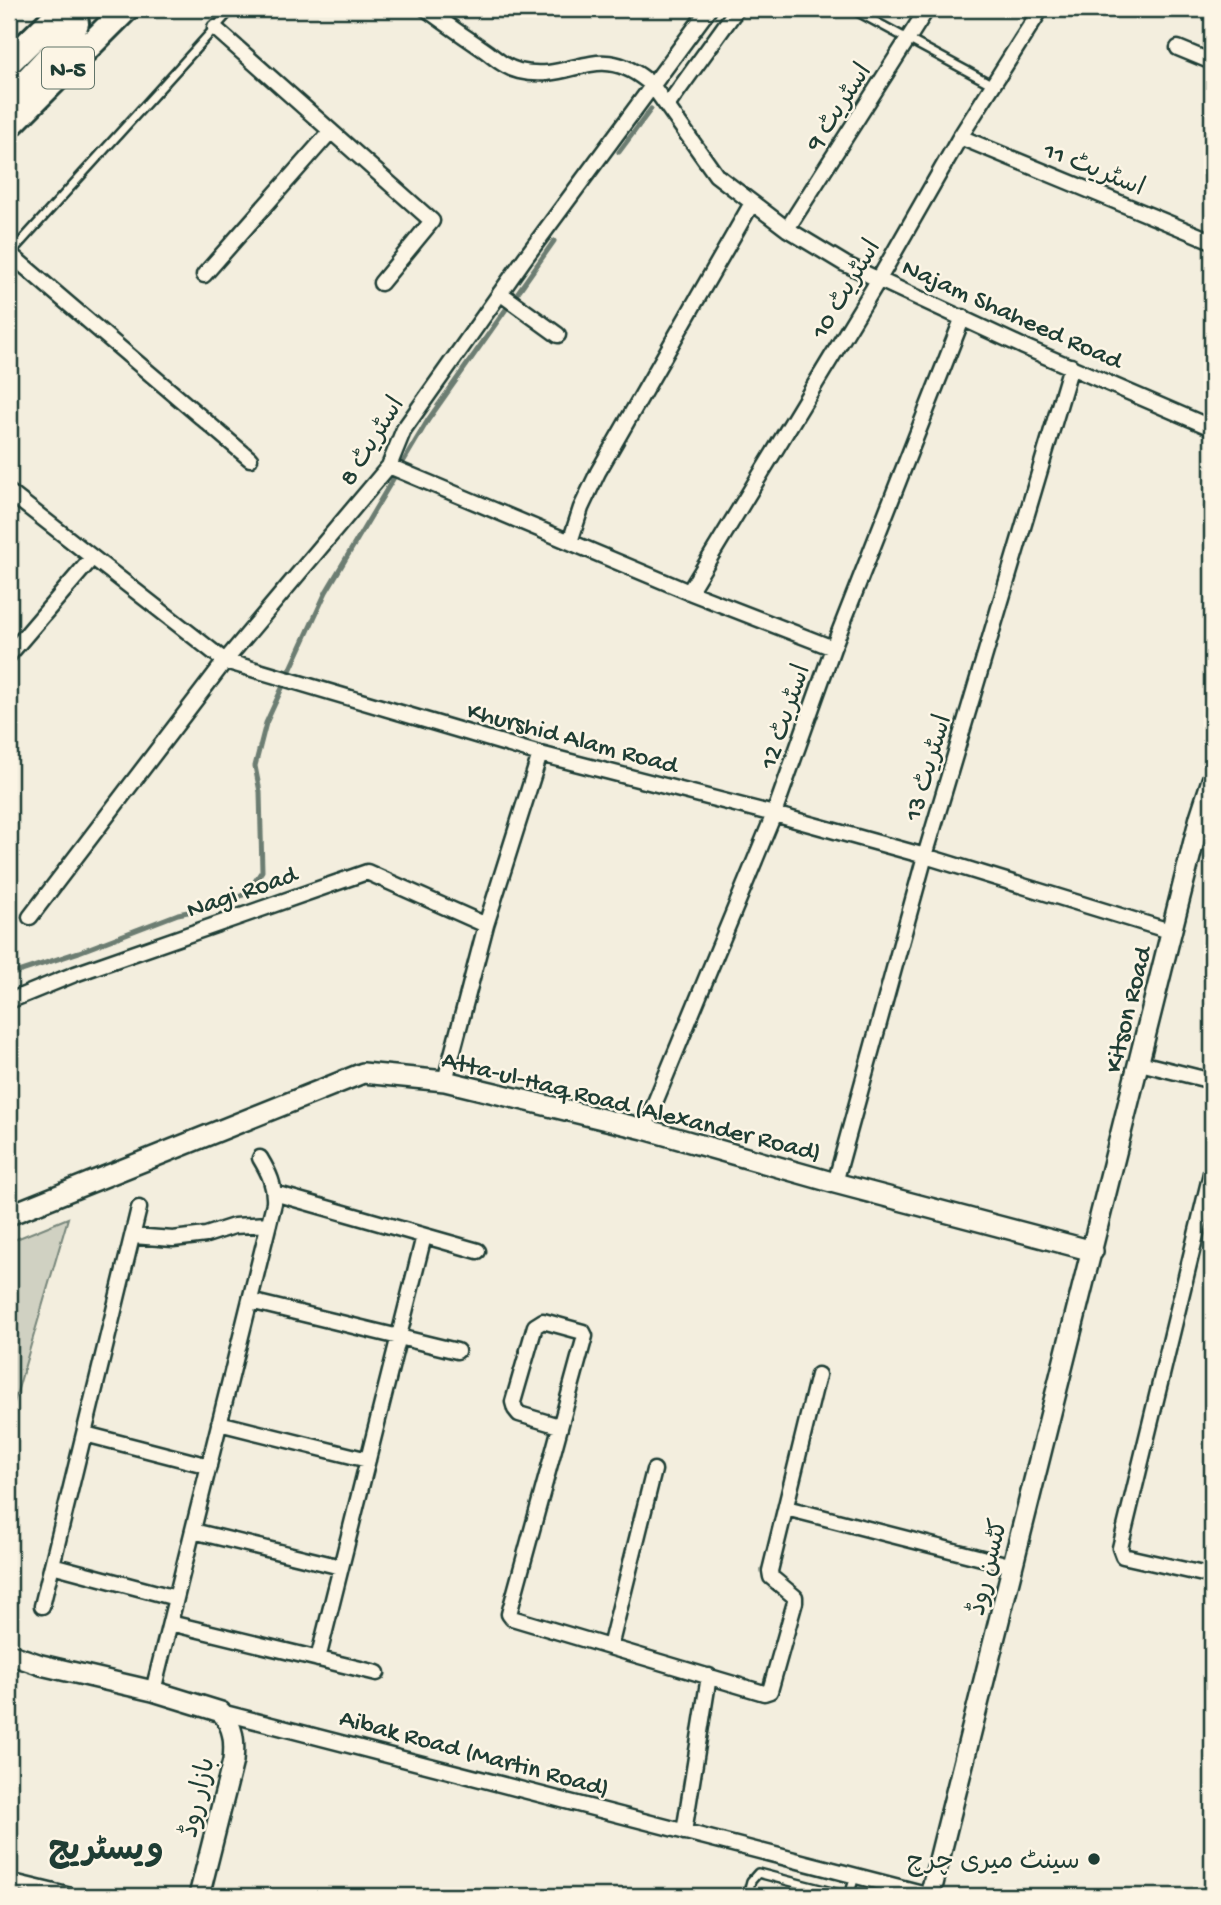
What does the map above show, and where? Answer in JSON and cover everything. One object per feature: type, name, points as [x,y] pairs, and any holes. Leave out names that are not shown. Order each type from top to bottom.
[{"type":"highway","name":"N-5","points":[[9,49],[45,9]]},
{"type":"highway","name":"N-5","points":[[9,126],[126,9]]},
{"type":"highway","points":[[9,62],[59,13],[74,15],[76,23],[73,31],[9,100]]},
{"type":"street","points":[[426,9],[499,62],[516,71],[553,72],[613,62],[639,74],[652,85]]},
{"type":"street","name":"اسٹریٹ 8","points":[[30,917],[225,661],[392,467],[404,429],[709,9]]},
{"type":"street","points":[[667,106],[737,9]]},
{"type":"street","name":"اسٹریٹ 9","points":[[787,229],[927,9]]},
{"type":"street","name":"اسٹریٹ 10","points":[[689,592],[879,279],[960,137],[1041,9]]},
{"type":"street","points":[[215,28],[432,221],[381,283]]},
{"type":"street","points":[[1178,48],[1212,62]]},
{"type":"street","name":"Najam Shaheed Road","points":[[652,85],[716,176],[787,229],[845,264],[1212,428]]},
{"type":"street","points":[[204,275],[331,131]]},
{"type":"street","name":"اسٹریٹ 11","points":[[960,137],[1212,241]]},
{"type":"street","points":[[570,542],[581,508],[598,472],[752,203]]},
{"type":"street","points":[[9,255],[250,459]]},
{"type":"street","points":[[503,295],[558,335]]},
{"type":"street","name":"اسٹریٹ 12","points":[[644,1129],[774,814],[833,648],[963,317]]},
{"type":"street","name":"اسٹریٹ 13","points":[[835,1183],[925,856],[1071,366]]},
{"type":"street","points":[[392,467],[689,592],[833,648]]},
{"type":"street","name":"Khurshid Alam Road","points":[[10,497],[225,661],[540,754],[925,856],[1173,932]]},
{"type":"street","points":[[9,655],[92,558]]},
{"type":"street","points":[[445,1081],[486,925],[540,754]]},
{"type":"street","name":"Kitson Road","points":[[1093,1251],[1200,817],[1212,780]]},
{"type":"street","name":"Nagi Road","points":[[9,1001],[75,974],[367,872],[486,925]]},
{"type":"street","points":[[1140,1063],[1212,1081]]},
{"type":"street","name":"Atta-ul-Haq Road (Alexander Road)","points":[[9,1215],[363,1073],[445,1081],[644,1129],[1093,1251]]},
{"type":"street","points":[[153,1691],[269,1224],[274,1193],[270,1174],[260,1158]]},
{"type":"street","points":[[1212,1170],[1120,1548],[1123,1556],[1212,1576]]},
{"type":"street","points":[[274,1193],[478,1251]]},
{"type":"street","points":[[42,1606],[139,1208]]},
{"type":"street","points":[[133,1236],[173,1239],[206,1235],[234,1226],[269,1224]]},
{"type":"street","points":[[318,1659],[424,1236]]},
{"type":"street","name":"کٹسن روڈ","points":[[930,1896],[1093,1251]]},
{"type":"street","points":[[250,1301],[457,1351]]},
{"type":"street","points":[[559,1426],[519,1414],[513,1402],[535,1326],[543,1321],[583,1332],[584,1336],[509,1615],[512,1619],[764,1693],[770,1691],[795,1602],[795,1597],[771,1577],[818,1375]]},
{"type":"street","points":[[219,1423],[368,1460]]},
{"type":"street","points":[[85,1434],[209,1465]]},
{"type":"street","points":[[610,1647],[654,1470]]},
{"type":"street","points":[[786,1508],[1013,1566]]},
{"type":"street","points":[[193,1531],[341,1567]]},
{"type":"street","points":[[52,1565],[176,1598]]},
{"type":"street","points":[[170,1623],[377,1673]]},
{"type":"street","name":"Aibak Road (Martin Road)","points":[[9,1654],[41,1665],[153,1691],[221,1712],[930,1896]]},
{"type":"street","points":[[684,1832],[709,1676]]},
{"type":"street","name":"بازار روڈ","points":[[199,1896],[233,1761],[235,1742],[229,1721],[221,1712]]},
{"type":"street","points":[[9,1881],[71,1896]]},
{"type":"lane","points":[[9,255],[232,9]]},
{"type":"lane","points":[[852,9],[993,85]]},
{"type":"lane","points":[[747,1896],[751,1881],[758,1873],[848,1896],[855,1876]]},
{"type":"shaded area","points":[[68,1218],[9,1420],[9,1242]]},
{"type":"waterway","points":[[619,152],[651,109]]},
{"type":"waterway","points":[[9,975],[79,952],[178,914],[222,905],[247,893],[262,871],[260,792],[255,766],[266,723],[326,592],[428,420],[554,241]]},
{"type":"place","name":"سینٹ میری چرچ","points":[[1094,1859]]},
{"type":"district","name":"ویسٹریج","points":[[106,1847]]}]
